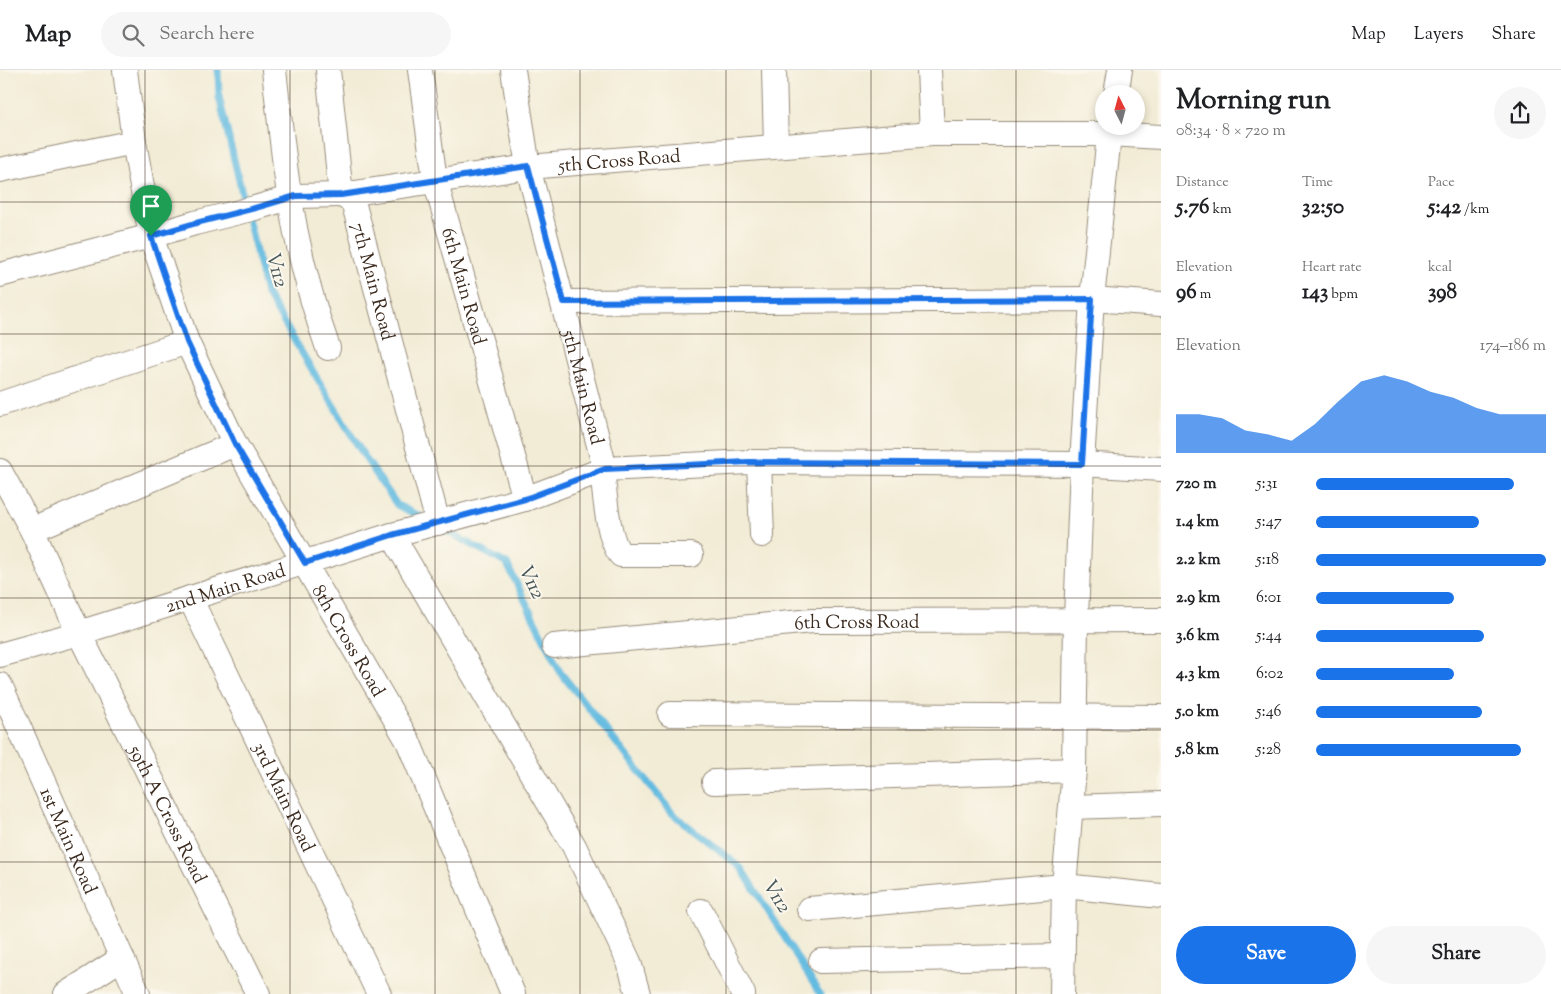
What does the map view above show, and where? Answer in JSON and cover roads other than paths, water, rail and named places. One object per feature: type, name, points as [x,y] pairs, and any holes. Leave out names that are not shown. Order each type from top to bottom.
[{"type":"street","name":"8th Cross Road","points":[[125,70],[134,142],[151,236],[187,342],[235,444],[408,741],[513,994]]},
{"type":"street","points":[[274,70],[290,198],[297,238],[318,320],[328,348]]},
{"type":"street","points":[[328,70],[341,195]]},
{"type":"street","name":"6th Main Road","points":[[420,70],[435,180],[525,499]]},
{"type":"street","name":"5th Main Road","points":[[513,70],[528,166],[564,302],[603,470],[611,532],[615,548],[621,555],[691,555]]},
{"type":"street","points":[[774,70],[776,146]]},
{"type":"street","points":[[930,70],[932,134]]},
{"type":"street","points":[[1118,85],[1120,70]]},
{"type":"street","name":"5th Cross Road","points":[[0,275],[296,196],[341,195],[528,166],[932,134],[1095,130]]},
{"type":"street","name":"5th Cross Road","points":[[1145,134],[1161,136]]},
{"type":"street","points":[[1062,994],[1064,886],[1074,770],[1076,619],[1082,464],[1092,299],[1109,135]]},
{"type":"street","points":[[0,170],[134,142]]},
{"type":"street","name":"7th Main Road","points":[[341,195],[354,201],[423,469],[429,525]]},
{"type":"street","points":[[564,302],[1092,299],[1161,304]]},
{"type":"street","points":[[0,404],[187,342]]},
{"type":"street","points":[[32,530],[235,444]]},
{"type":"street","points":[[758,462],[762,535]]},
{"type":"street","name":"2nd Main Road","points":[[0,654],[79,633],[392,535],[525,499],[603,470],[758,462],[1082,464],[1161,469]]},
{"type":"street","name":"59th A Cross Road","points":[[0,470],[32,530],[79,633],[258,994]]},
{"type":"street","points":[[392,535],[574,846],[629,962],[638,994]]},
{"type":"street","name":"3rd Main Road","points":[[190,598],[379,994]]},
{"type":"street","name":"6th Cross Road","points":[[554,646],[812,621],[1161,620]]},
{"type":"street","name":"1st Main Road","points":[[0,685],[138,994]]},
{"type":"street","points":[[670,714],[1075,718],[1161,717]]},
{"type":"street","points":[[714,782],[1074,770]]},
{"type":"street","points":[[1071,807],[1161,804]]},
{"type":"street","points":[[809,909],[1064,886],[1161,896]]},
{"type":"street","points":[[701,911],[743,994]]},
{"type":"street","points":[[821,960],[1063,956]]},
{"type":"street","points":[[66,994],[122,958]]},
{"type":"waterway","name":"V112","points":[[218,70],[219,97],[266,293],[364,456],[397,505],[425,519]]},
{"type":"waterway","name":"V112","points":[[441,528],[507,564],[560,672],[673,814],[741,868],[820,994]]}]
